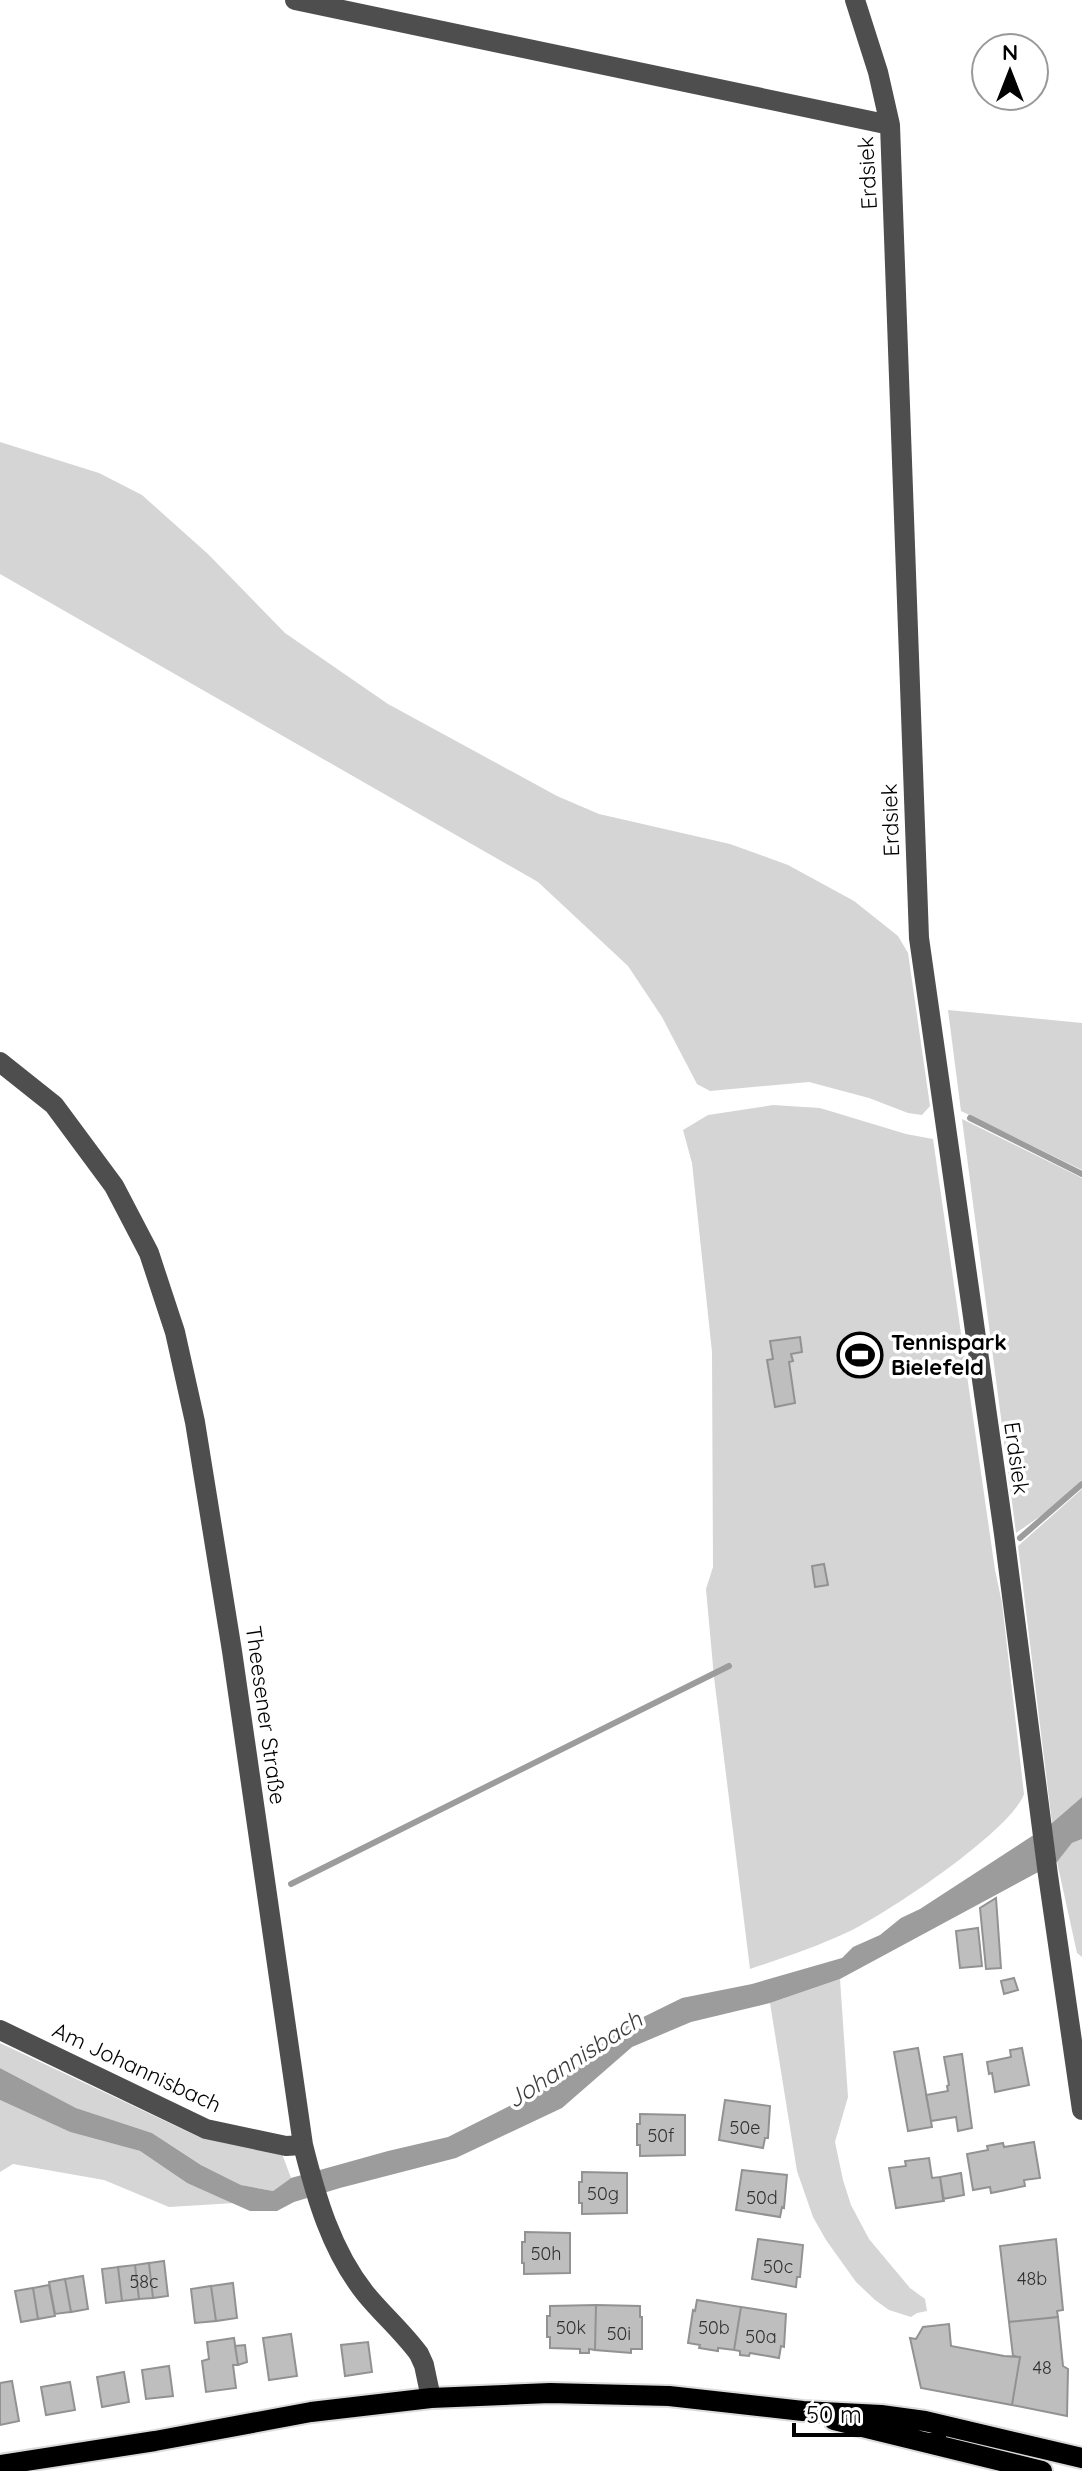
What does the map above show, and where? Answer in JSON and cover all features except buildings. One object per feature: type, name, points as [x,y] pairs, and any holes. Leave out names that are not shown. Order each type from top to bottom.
[{"type":"main road","points":[[0,2465],[298,2414],[431,2398],[550,2393],[629,2394],[803,2411],[881,2415],[925,2421],[1082,2458]]},
{"type":"main road","points":[[803,2411],[1042,2471]]},
{"type":"street","name":"Erdsiek","points":[[295,0],[890,125],[919,938],[1004,1534],[1048,1875],[1073,1978],[1082,2110]]},
{"type":"street","points":[[855,0],[878,72],[890,125]]},
{"type":"street","name":"Theesener Straße","points":[[0,1062],[54,1105],[114,1186],[149,1253],[175,1332],[195,1422],[232,1651],[303,2145],[332,2240],[363,2290],[419,2354],[431,2398]]},
{"type":"street","name":"Am Johannisbach","points":[[0,2030],[206,2129],[286,2146],[303,2145]]},
{"type":"shaded area","points":[[0,442],[99,473],[142,495],[208,554],[285,633],[388,704],[557,796],[599,814],[730,844],[788,865],[854,901],[898,936],[908,953],[930,1106],[922,1115],[908,1113],[869,1098],[809,1082],[710,1091],[697,1084],[662,1017],[628,966],[538,882],[0,574]]},
{"type":"shaded area","points":[[948,1010],[1082,1023],[1082,1170],[961,1111]]},
{"type":"shaded area","points":[[773,1105],[820,1108],[933,1139],[1002,1603],[1024,1794],[1014,1810],[973,1849],[890,1908],[836,1937],[750,1969],[706,1589],[713,1567],[712,1352],[692,1163],[683,1130],[708,1115]]},
{"type":"shaded area","points":[[962,1119],[1082,1178],[1082,1480],[1055,1506],[1016,1533]]},
{"type":"shaded area","points":[[1082,1489],[1082,1797],[1052,1823],[1018,1546]]},
{"type":"shaded area","points":[[1082,1797],[1082,1839],[1072,1843],[1057,1862],[840,1979],[770,2003],[691,2022],[632,2047],[562,2108],[456,2158],[340,2188],[294,2202],[277,2211],[250,2211],[187,2183],[140,2151],[70,2132],[0,2100],[0,2068],[76,2108],[152,2133],[201,2165],[241,2185],[273,2191],[291,2178],[448,2137],[553,2084],[623,2027],[682,1998],[752,1984],[842,1958],[853,1947],[880,1935],[901,1918],[920,1909],[1052,1823]]},
{"type":"shaded area","points":[[1082,1839],[1082,1957],[1077,1953],[1057,1862],[1072,1843]]},
{"type":"shaded area","points":[[840,1979],[848,2097],[835,2142],[851,2205],[869,2239],[910,2288],[925,2299],[927,2311],[911,2317],[889,2310],[856,2282],[813,2217],[797,2171],[770,2003]]},
{"type":"shaded area","points":[[0,2043],[199,2137],[281,2151],[291,2178],[273,2191],[241,2185],[201,2165],[152,2133],[76,2108],[0,2068]]},
{"type":"shaded area","points":[[0,2100],[70,2132],[140,2151],[187,2183],[235,2203],[169,2207],[104,2180],[13,2164],[0,2172]]},
{"type":"waterway","points":[[970,1118],[1082,1174]]},
{"type":"waterway","points":[[1020,1538],[1082,1484]]},
{"type":"waterway","points":[[291,1884],[729,1666]]},
{"type":"place","name":"Tennispark Bielefeld","points":[[860,1355]]},
{"type":"water label","name":"Johannisbach","points":[[574,2059]]}]
